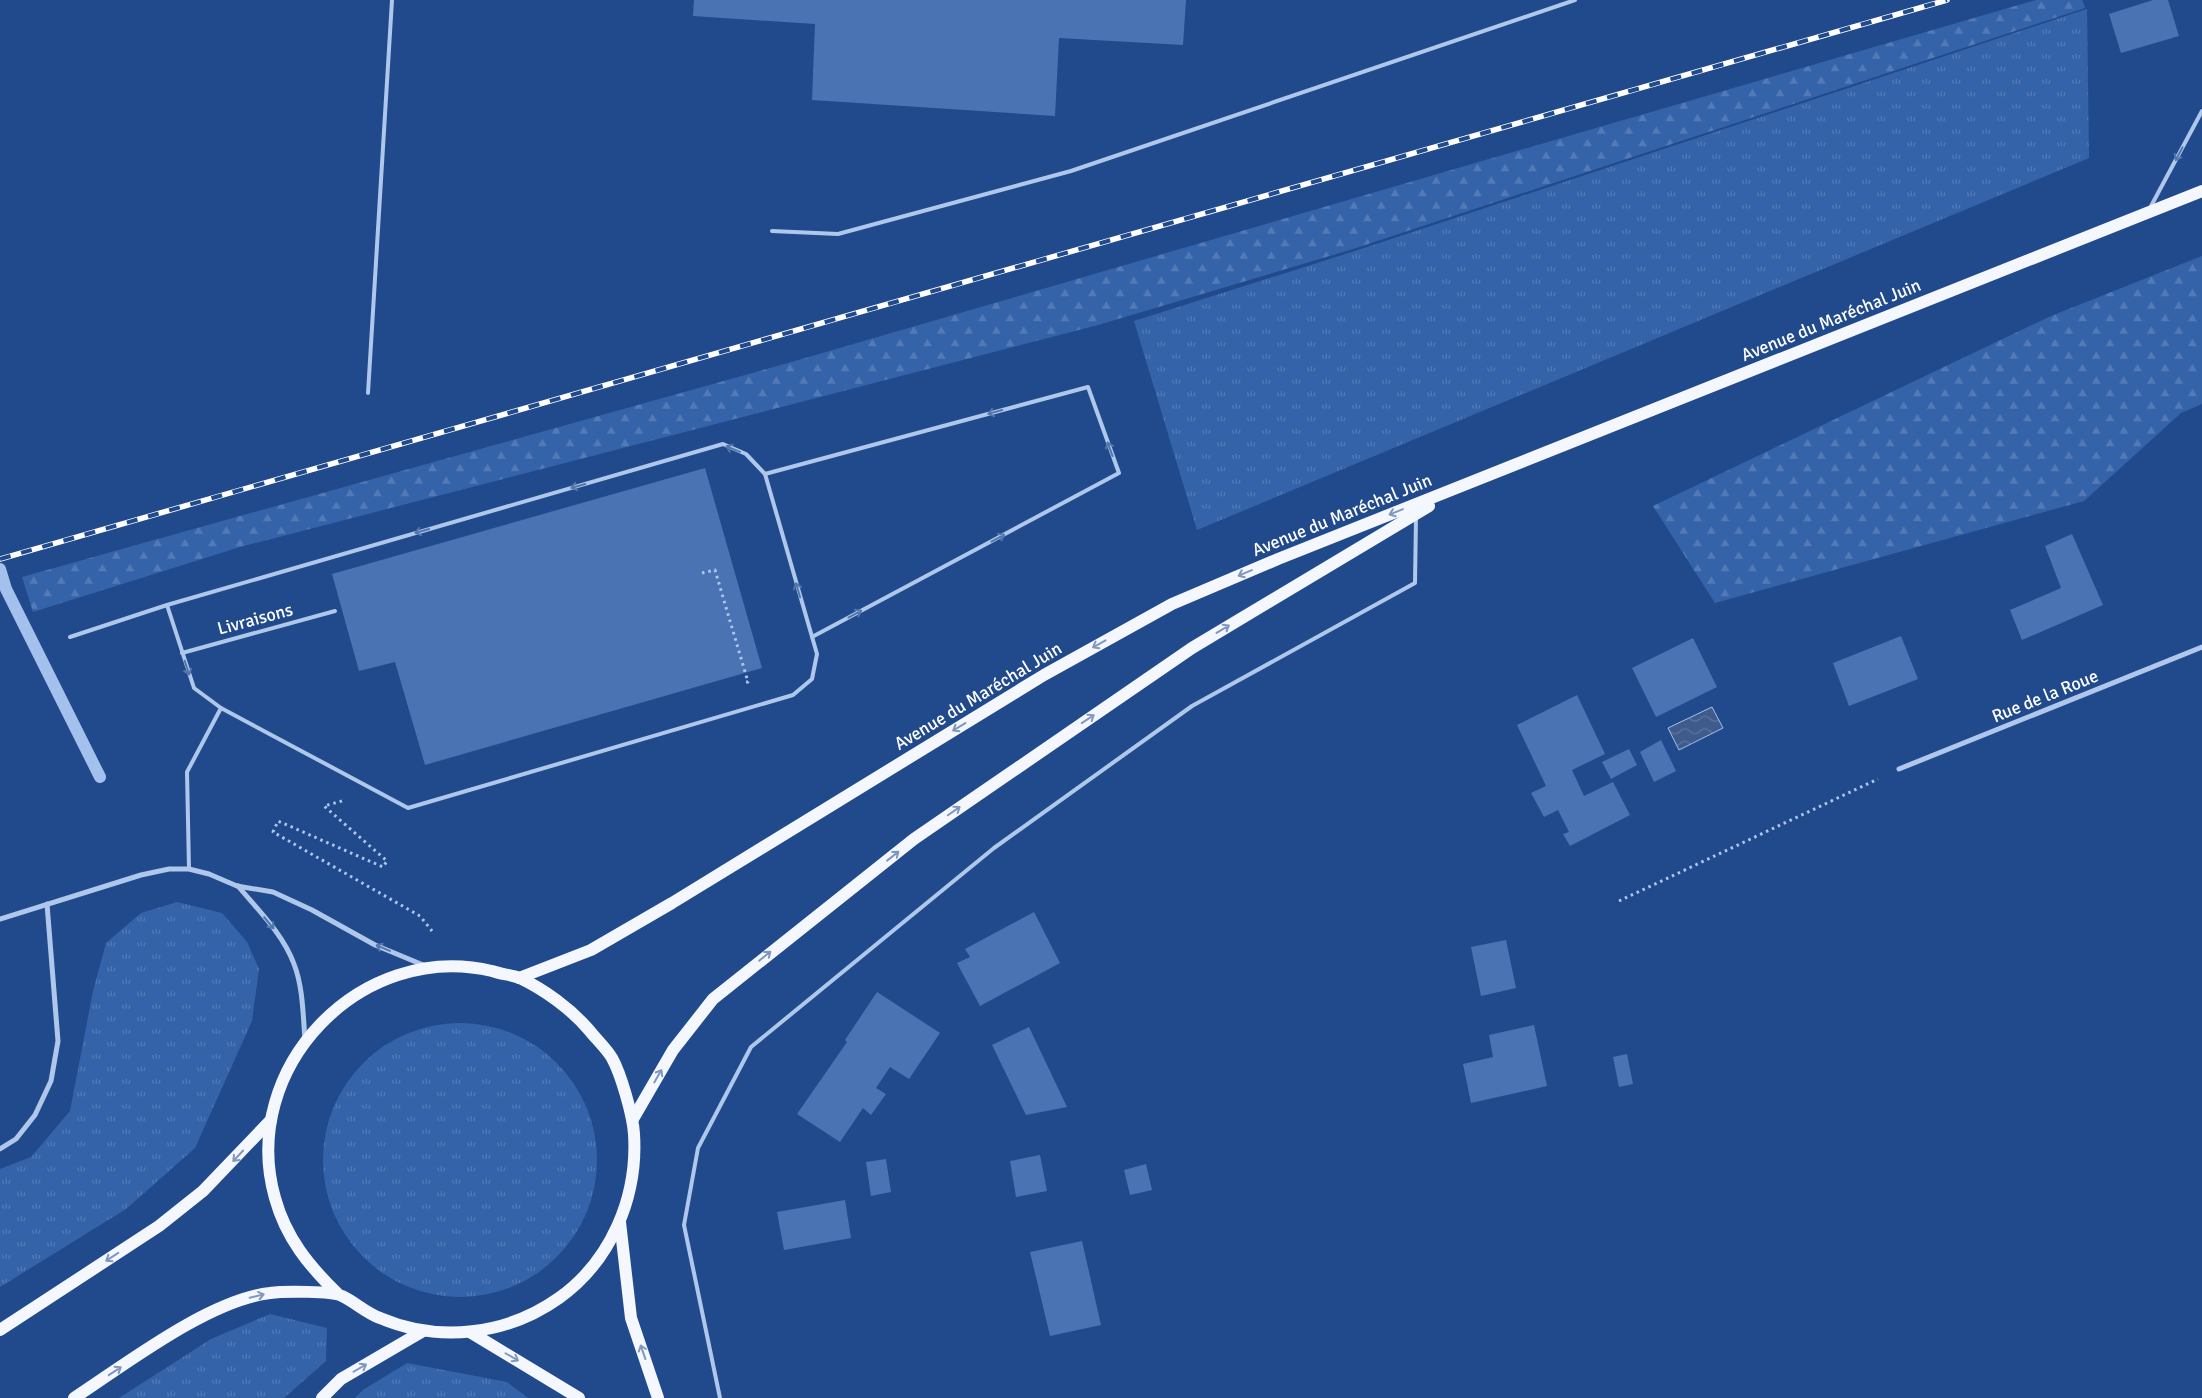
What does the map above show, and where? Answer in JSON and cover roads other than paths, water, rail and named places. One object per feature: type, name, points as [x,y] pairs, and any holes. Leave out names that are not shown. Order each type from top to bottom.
[{"type":"main road","name":"Avenue du Maréchal Juin","points":[[519,978],[591,950],[672,903],[1044,675],[1172,604],[1278,559],[2202,191]]},
{"type":"main road","name":"Avenue du Maréchal Juin","points":[[633,1118],[673,1050],[713,999],[907,845],[1192,648],[1416,513],[1473,481]]},
{"type":"main road","points":[[428,967],[474,967],[519,978],[573,1011],[612,1059],[633,1118],[636,1154],[632,1189],[620,1222],[595,1264],[560,1298],[517,1321],[470,1332],[447,1334],[423,1331],[378,1318],[338,1294],[310,1267],[289,1234],[275,1197],[269,1159],[271,1120],[278,1091],[290,1065],[305,1040],[339,1005],[381,980],[428,967]]},
{"type":"main road","points":[[0,1330],[158,1226],[203,1191],[271,1120]]},
{"type":"main road","points":[[620,1222],[631,1318],[658,1398]]},
{"type":"main road","points":[[74,1398],[175,1332],[232,1302],[271,1292],[338,1294]]},
{"type":"main road","points":[[322,1398],[341,1379],[423,1331]]},
{"type":"main road","points":[[470,1332],[579,1398]]},
{"type":"street","name":"Rue de la Roue","points":[[1899,769],[2202,648]]},
{"type":"street","points":[[0,920],[141,875],[189,869],[209,874],[238,886],[273,892],[312,910],[375,945],[428,967]]},
{"type":"street","points":[[238,886],[279,935],[294,964],[301,995],[305,1040]]},
{"type":"street","points":[[0,1149],[16,1138],[35,1115],[51,1081],[58,1042],[47,904]]},
{"type":"lane","points":[[368,393],[392,0]]},
{"type":"lane","points":[[772,231],[838,234],[1071,171],[1575,0]]},
{"type":"lane","points":[[2147,213],[2202,111]]},
{"type":"lane","points":[[765,474],[1088,387],[1119,473],[812,637]]},
{"type":"lane","points":[[70,637],[167,605],[723,444],[746,454],[765,474],[817,654],[812,679],[793,694],[408,808],[221,708],[194,688],[167,605]]},
{"type":"lane","points":[[720,1398],[684,1225],[698,1148],[751,1047],[994,848],[1192,706],[1415,583],[1416,513]]},
{"type":"lane","name":"Livraisons","points":[[182,653],[335,611]]},
{"type":"lane","points":[[189,869],[187,772],[221,708]]},
{"type":"water","points":[[1712,707],[1723,728],[1679,750],[1668,728]]},
{"type":"waterway","points":[[0,569],[6,589],[100,777]]},
{"type":"railway","points":[[0,559],[1947,0]]}]
